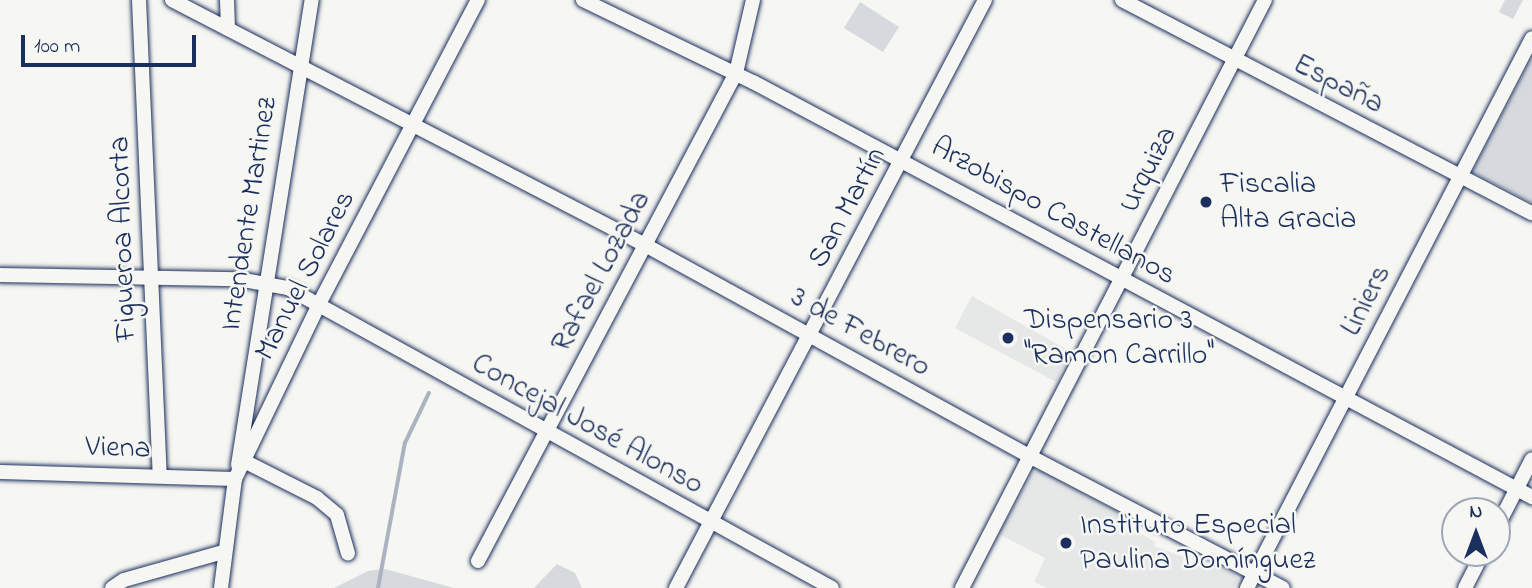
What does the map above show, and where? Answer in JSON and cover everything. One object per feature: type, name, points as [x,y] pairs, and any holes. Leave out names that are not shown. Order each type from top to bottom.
[{"type":"street","name":"Figueroa Alcorta","points":[[139,0],[160,476]]},
{"type":"street","name":"3 de Febrero","points":[[172,0],[302,64],[647,246],[1029,456],[1283,588]]},
{"type":"street","points":[[227,0],[228,29]]},
{"type":"street","name":"Intendente Martinez","points":[[236,479],[264,282],[312,0]]},
{"type":"street","name":"Manuel Solares","points":[[221,588],[223,552],[236,479],[320,302],[478,0]]},
{"type":"street","name":"Arzobispo Castellanos","points":[[583,0],[736,73],[904,160],[1346,401],[1532,497]]},
{"type":"street","name":"Rafael Lozada","points":[[478,561],[647,246],[736,73],[754,0]]},
{"type":"street","name":"San Martín","points":[[676,588],[904,160],[985,0]]},
{"type":"street","name":"España","points":[[1122,0],[1532,213]]},
{"type":"street","name":"Urquiza","points":[[962,588],[1265,0]]},
{"type":"street","name":"Liniers","points":[[1247,588],[1532,38]]},
{"type":"street","name":"Concejal José Alonso","points":[[0,275],[264,282],[320,302],[423,365],[547,430],[832,588]]},
{"type":"street","points":[[1511,500],[1532,459]]},
{"type":"street","points":[[244,461],[293,484],[337,515],[348,553]]},
{"type":"street","name":"Viena","points":[[0,472],[236,479]]},
{"type":"street","points":[[112,588],[124,580],[223,552]]},
{"type":"street","points":[[1465,588],[1476,567]]},
{"type":"shaded area","points":[[1505,0],[1523,0],[1513,19],[1499,12]]},
{"type":"shaded area","points":[[860,2],[899,27],[883,52],[844,28]]},
{"type":"shaded area","points":[[1532,57],[1532,203],[1472,172]]},
{"type":"shaded area","name":"Dispensario 3 \"Ramon Carrillo\"","points":[[972,296],[1071,352],[1056,382],[955,328]]},
{"type":"shaded area","points":[[1039,470],[1129,518],[1123,530],[1133,535],[1136,531],[1155,542],[1154,546],[1184,557],[1182,563],[1194,569],[1201,556],[1234,574],[1238,580],[1234,588],[1047,588],[1034,582],[1045,558],[999,534],[1032,473]]},
{"type":"shaded area","points":[[557,564],[575,573],[582,588],[534,588]]},
{"type":"shaded area","points":[[385,569],[454,588],[334,588],[368,571]]},
{"type":"waterway","points":[[378,588],[405,443],[429,393]]},
{"type":"place","name":"Fiscalia Alta Gracia","points":[[1206,202]]},
{"type":"place","name":"Dispensario 3 \"Ramon Carrillo\"","points":[[1008,338]]},
{"type":"place","name":"Instituto Especial Paulina Domínguez","points":[[1066,543]]}]
